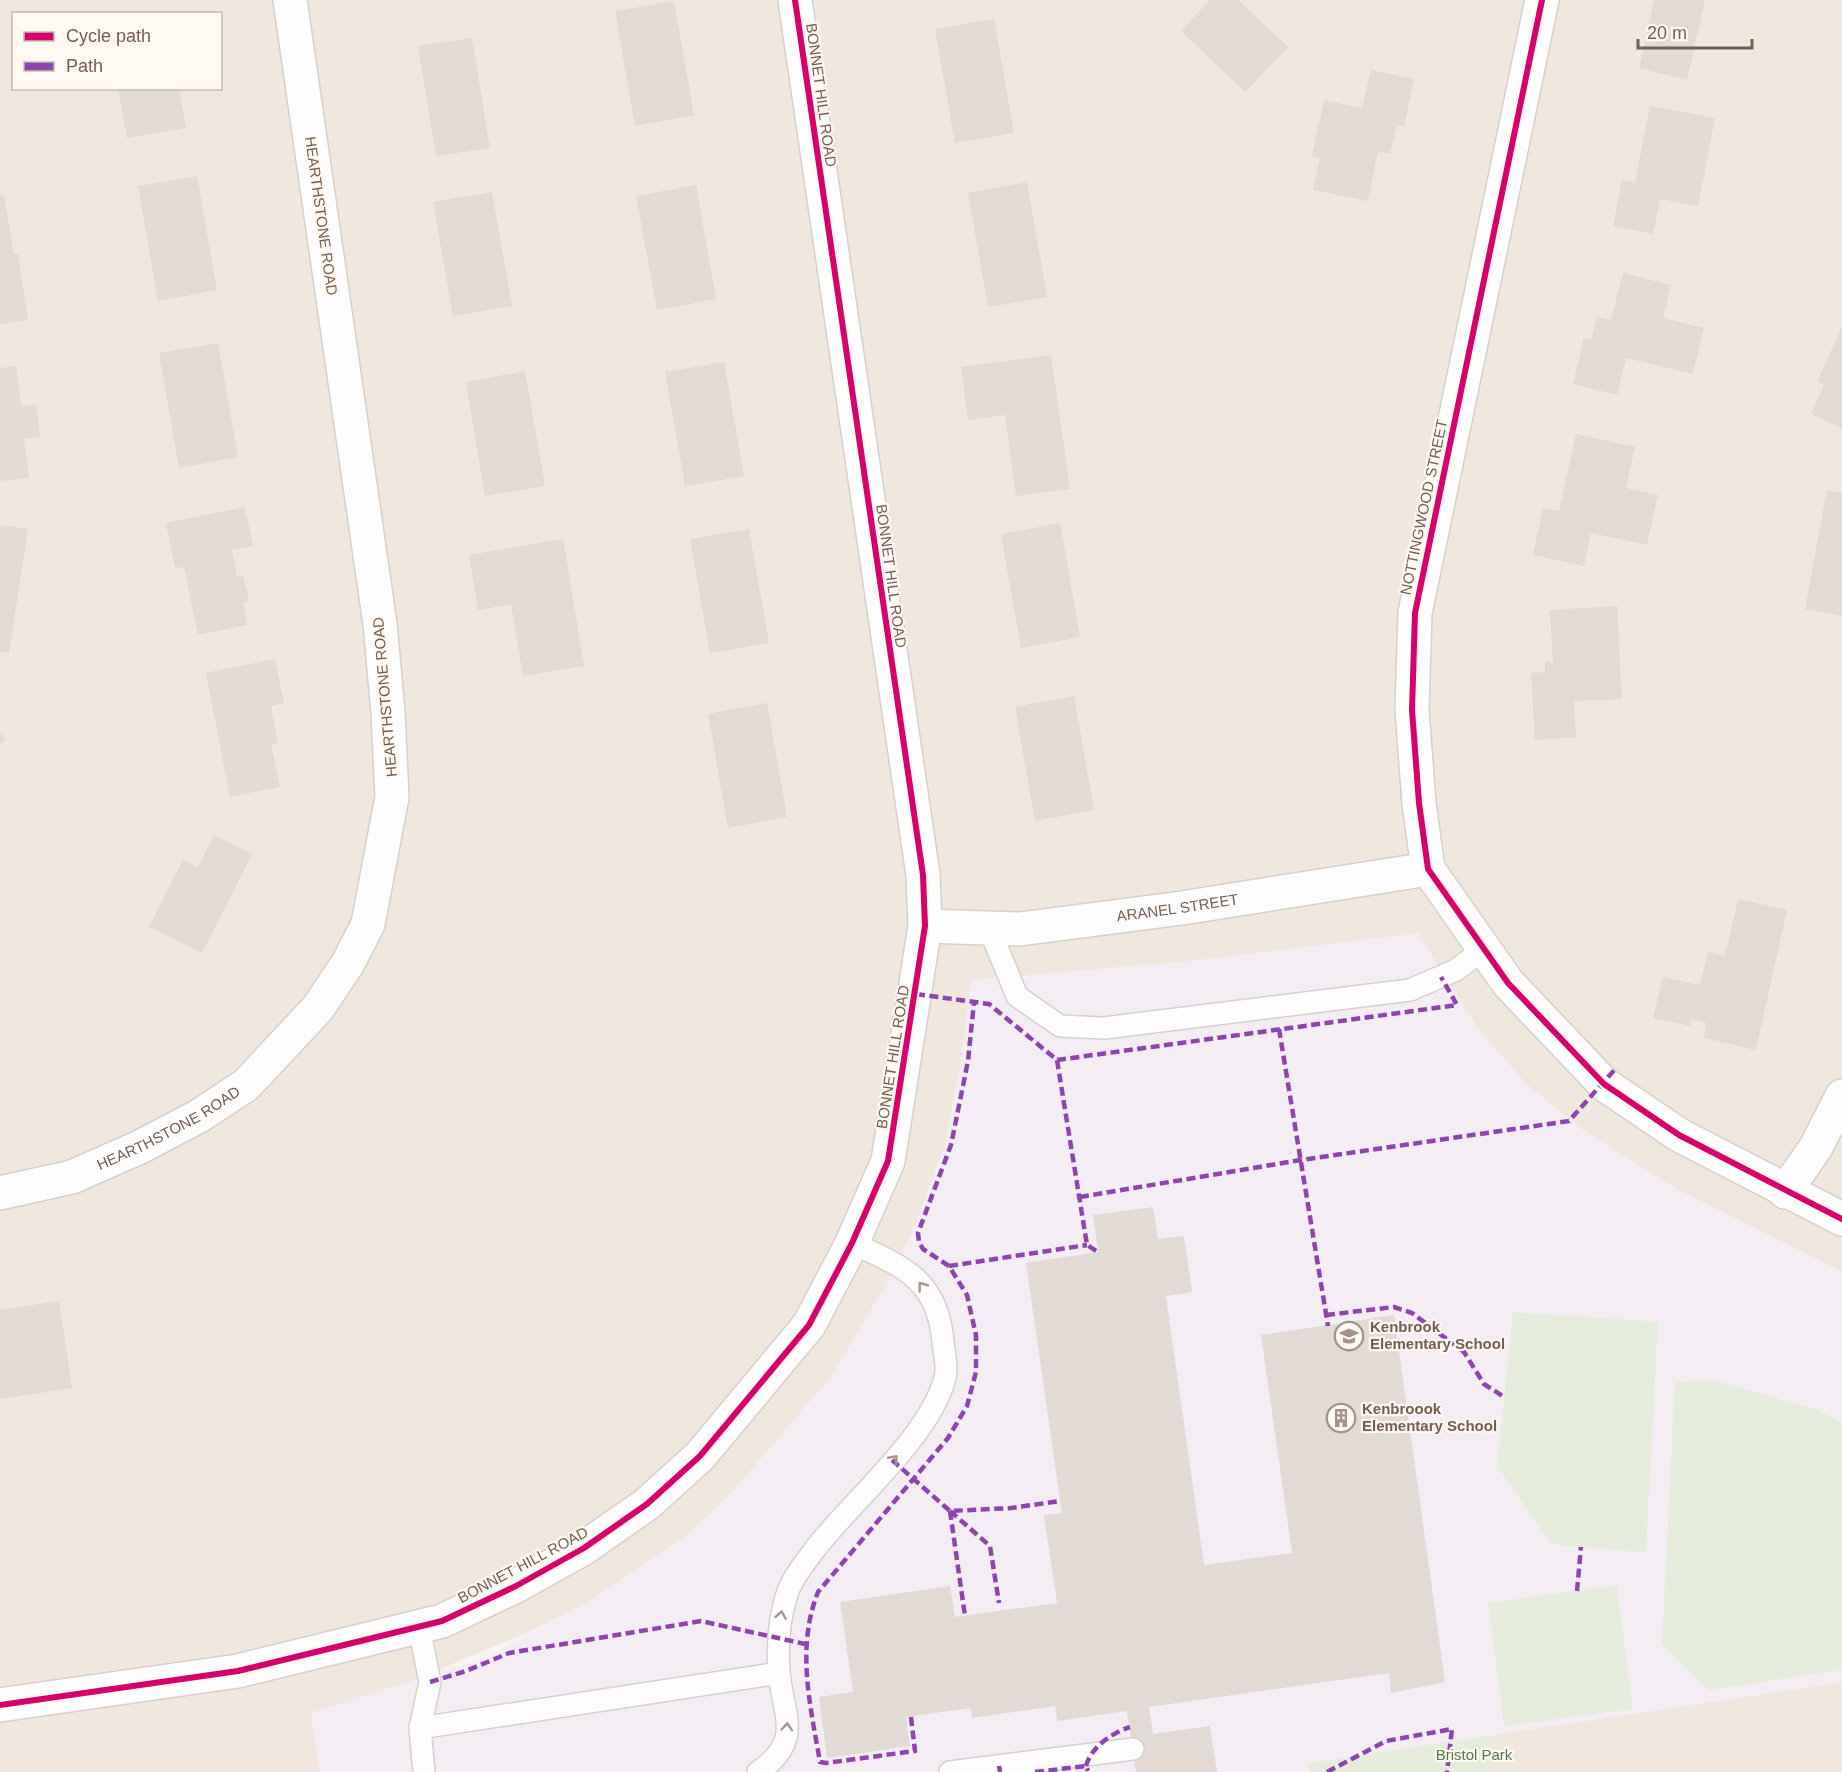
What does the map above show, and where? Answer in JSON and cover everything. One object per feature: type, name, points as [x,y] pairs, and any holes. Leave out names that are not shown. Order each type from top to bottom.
[{"type":"street","name":"HEARTHSTONE ROAD","points":[[0,1193],[72,1177],[140,1147],[199,1116],[246,1085],[318,1008],[348,963],[368,924],[392,797],[388,712],[380,624],[290,0]]},
{"type":"street","name":"BONNET HILL ROAD","points":[[0,1705],[238,1671],[442,1621],[525,1581],[584,1548],[647,1504],[700,1456],[809,1325],[852,1243],[888,1161],[925,926],[921,863],[795,0]]},
{"type":"street","name":"NOTTINGWOOD STREET","points":[[1542,0],[1415,612],[1412,710],[1419,802],[1428,869],[1508,983],[1604,1084],[1678,1135],[1785,1192],[1842,1219]]},
{"type":"street","name":"ARANEL STREET","points":[[925,926],[1020,929],[1170,910],[1428,869]]},
{"type":"street","points":[[1785,1192],[1816,1146],[1842,1096]]},
{"type":"lane","points":[[989,928],[1017,996],[1060,1026],[1104,1028],[1410,990],[1456,970],[1484,949]]},
{"type":"lane","points":[[768,1770],[784,1744],[790,1726],[779,1673],[782,1608],[792,1579],[830,1530],[927,1421],[946,1376],[942,1322],[924,1285],[904,1267],[852,1243]]},
{"type":"lane","points":[[419,1627],[430,1682],[420,1728],[424,1772]]},
{"type":"lane","points":[[420,1728],[779,1673]]},
{"type":"lane","points":[[950,1772],[1133,1749]]},
{"type":"shaded area","points":[[0,0],[1842,0],[1842,1272],[1678,1190],[1585,1132],[1526,1084],[1478,1029],[1418,934],[1192,961],[971,980],[961,1063],[945,1145],[912,1233],[880,1295],[831,1377],[735,1489],[689,1534],[588,1602],[535,1629],[403,1685],[311,1713],[320,1772],[0,1772]]},
{"type":"shaded area","name":"Kenbrook Elementary School","points":[[1418,933],[1478,1029],[1526,1084],[1569,1121],[1678,1190],[1842,1272],[1842,1682],[1308,1763],[1309,1772],[320,1772],[311,1713],[489,1656],[588,1602],[689,1534],[735,1489],[831,1377],[880,1295],[912,1233],[945,1145],[961,1063],[971,980],[1192,961]]},
{"type":"shaded area","points":[[1842,1682],[1842,1772],[1489,1772],[1493,1735]]},
{"type":"green space","points":[[1513,1312],[1658,1322],[1646,1553],[1551,1544],[1497,1466]]},
{"type":"green space","points":[[1714,1380],[1818,1410],[1842,1423],[1842,1670],[1709,1690],[1662,1644],[1675,1382]]},
{"type":"green space","points":[[1617,1585],[1633,1709],[1504,1726],[1488,1603]]},
{"type":"green space","name":"Bristol Park","points":[[1493,1735],[1489,1772],[1309,1772],[1308,1763]]},
{"type":"building","points":[[1210,0],[1238,0],[1288,47],[1245,92],[1181,31]]},
{"type":"building","points":[[1654,0],[1705,0],[1687,80],[1639,68]]},
{"type":"building","points":[[674,1],[694,115],[635,126],[615,11]]},
{"type":"building","points":[[994,19],[1014,133],[955,143],[935,29]]},
{"type":"building","points":[[472,38],[490,148],[436,156],[418,46]]},
{"type":"building","points":[[1371,70],[1414,79],[1404,127],[1397,125],[1390,154],[1378,151],[1368,201],[1313,190],[1320,158],[1312,156],[1324,100],[1362,108]]},
{"type":"building","points":[[118,90],[179,90],[186,128],[127,138]]},
{"type":"building","points":[[1650,106],[1715,118],[1698,206],[1660,199],[1653,234],[1613,226],[1622,180],[1635,183]]},
{"type":"building","points":[[197,176],[217,290],[158,301],[138,186]]},
{"type":"building","points":[[1027,182],[1047,297],[988,307],[968,193]]},
{"type":"building","points":[[696,185],[716,299],[657,310],[636,196]]},
{"type":"building","points":[[492,192],[512,306],[453,316],[433,202]]},
{"type":"building","points":[[4,195],[14,255],[18,254],[28,320],[0,324],[0,196]]},
{"type":"building","points":[[1623,273],[1671,285],[1663,318],[1704,328],[1693,374],[1626,358],[1617,395],[1573,384],[1584,338],[1591,340],[1597,317],[1611,320]]},
{"type":"building","points":[[1842,327],[1842,428],[1811,414],[1824,385],[1817,382]]},
{"type":"building","points":[[218,343],[238,457],[179,468],[159,353]]},
{"type":"building","points":[[1051,355],[1070,489],[1016,496],[1005,415],[968,420],[961,367]]},
{"type":"building","points":[[724,362],[744,476],[685,486],[665,372]]},
{"type":"building","points":[[16,366],[21,406],[36,405],[40,437],[24,439],[29,478],[0,481],[0,368]]},
{"type":"building","points":[[525,371],[545,486],[485,496],[466,382]]},
{"type":"building","points":[[1576,434],[1635,447],[1626,488],[1658,495],[1647,545],[1591,533],[1584,566],[1533,555],[1543,508],[1559,511]]},
{"type":"building","points":[[1827,490],[1842,493],[1842,616],[1805,609]]},
{"type":"building","points":[[245,507],[253,546],[232,550],[237,577],[243,575],[249,600],[243,602],[247,625],[198,635],[184,567],[175,568],[166,523]]},
{"type":"building","points":[[1060,523],[1080,637],[1021,648],[1001,534]]},
{"type":"building","points":[[0,525],[28,529],[9,653],[0,652]]},
{"type":"building","points":[[749,529],[769,643],[710,653],[690,539]]},
{"type":"building","points":[[563,539],[584,666],[523,676],[511,604],[478,610],[469,555]]},
{"type":"building","points":[[1617,606],[1622,699],[1574,701],[1576,737],[1535,740],[1531,673],[1545,672],[1545,660],[1553,664],[1550,610]]},
{"type":"building","points":[[275,659],[284,703],[271,706],[278,743],[271,744],[280,787],[230,797],[206,673]]},
{"type":"building","points":[[1074,696],[1094,810],[1035,821],[1015,707]]},
{"type":"building","points":[[767,703],[787,817],[728,828],[708,714]]},
{"type":"building","points":[[0,733],[6,739],[0,745]]},
{"type":"building","points":[[214,835],[252,854],[202,953],[149,927],[183,860],[198,867]]},
{"type":"building","points":[[1738,899],[1787,910],[1756,1050],[1704,1038],[1706,1023],[1691,1019],[1690,1026],[1653,1018],[1663,977],[1700,985],[1708,952],[1725,956]]},
{"type":"building","name":"Kenbroook Elementary School","points":[[1153,1207],[1158,1239],[1184,1236],[1192,1292],[1166,1296],[1204,1565],[1292,1553],[1261,1335],[1394,1315],[1445,1682],[1391,1693],[1389,1673],[1149,1707],[1153,1734],[1210,1726],[1217,1772],[1136,1772],[1127,1711],[1057,1721],[1055,1706],[972,1718],[971,1708],[906,1717],[910,1746],[827,1758],[819,1697],[853,1692],[840,1602],[950,1586],[955,1617],[1057,1603],[1044,1515],[1062,1513],[1026,1263],[1098,1252],[1093,1215]]},
{"type":"building","points":[[59,1301],[72,1388],[0,1399],[0,1310]]},
{"type":"marked path","points":[[1057,1060],[1457,1005],[1441,977]]},
{"type":"marked path","points":[[916,994],[989,1004],[1057,1060],[1087,1245],[1098,1252]]},
{"type":"marked path","points":[[911,1717],[915,1751],[820,1762],[809,1697],[806,1655],[811,1613],[818,1592],[948,1438],[967,1406],[976,1372],[976,1335],[967,1295],[949,1266],[923,1249],[918,1233],[951,1145],[968,1061],[974,1002]]},
{"type":"marked path","points":[[1279,1029],[1328,1326]]},
{"type":"marked path","points":[[1080,1197],[1301,1160],[1569,1121],[1616,1068]]},
{"type":"marked path","points":[[949,1266],[1087,1245]]},
{"type":"marked path","points":[[1326,1315],[1394,1307],[1412,1313],[1464,1352],[1484,1384],[1504,1397]]},
{"type":"marked path","points":[[892,1460],[950,1511],[1011,1508],[1060,1501]]},
{"type":"marked path","points":[[950,1511],[990,1546],[999,1603]]},
{"type":"marked path","points":[[950,1511],[965,1616]]},
{"type":"marked path","points":[[1577,1591],[1581,1547]]},
{"type":"marked path","points":[[430,1682],[466,1671],[509,1653],[701,1621],[805,1644]]},
{"type":"marked path","points":[[1086,1766],[1097,1747],[1116,1733],[1130,1727]]},
{"type":"marked path","points":[[1327,1772],[1386,1741],[1452,1729],[1447,1772]]},
{"type":"marked path","points":[[999,1766],[1000,1772]]},
{"type":"marked path","points":[[1035,1772],[1086,1766],[1088,1771]]},
{"type":"cycle path","points":[[0,1705],[238,1671],[442,1621],[516,1586],[584,1548],[647,1504],[700,1456],[809,1325],[852,1243],[888,1161],[925,926],[923,875],[795,0]]},
{"type":"cycle path","points":[[1542,0],[1415,613],[1412,710],[1419,803],[1428,869],[1508,983],[1604,1084],[1679,1135],[1842,1219]]},
{"type":"place","name":"Kenbrook Elementary School","points":[[1349,1336]]},
{"type":"place","name":"Kenbroook Elementary School","points":[[1341,1418]]}]
